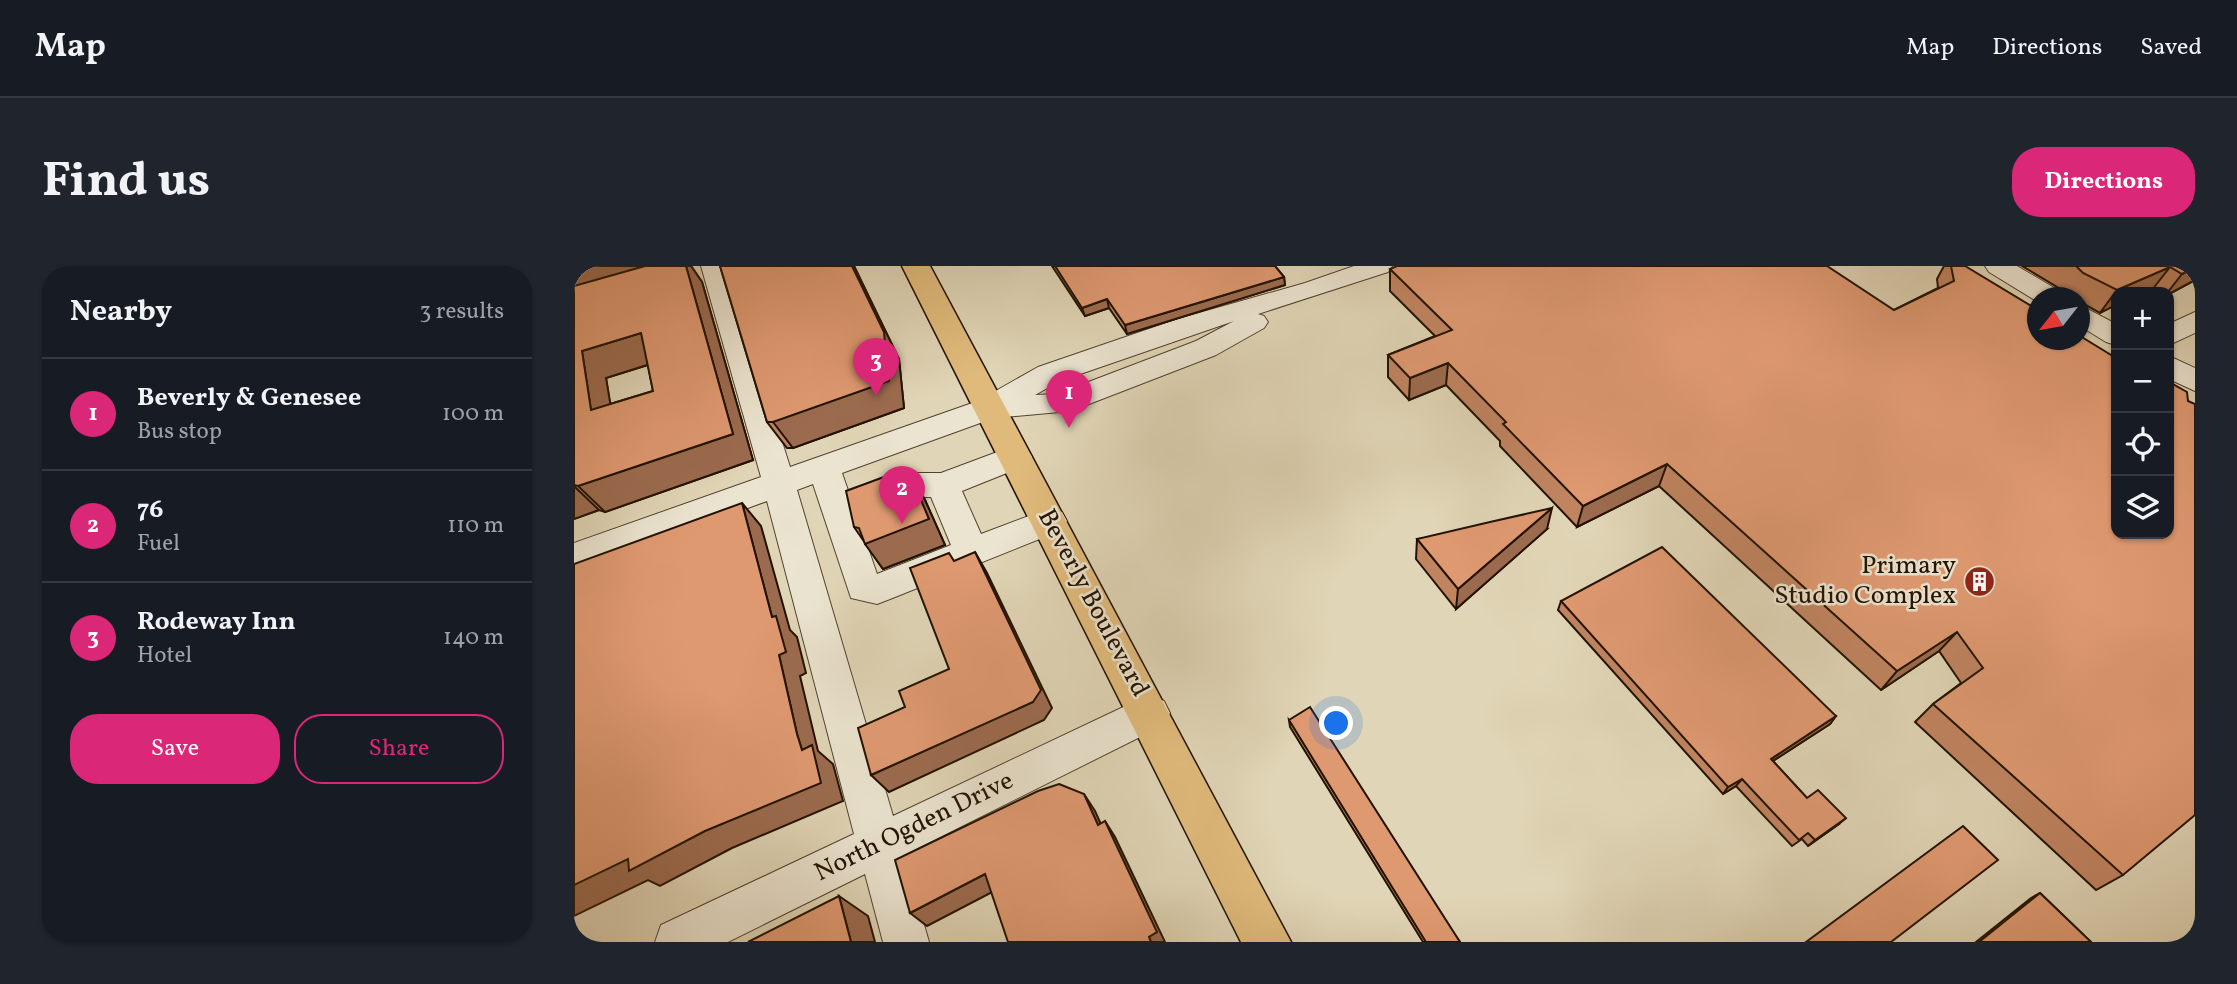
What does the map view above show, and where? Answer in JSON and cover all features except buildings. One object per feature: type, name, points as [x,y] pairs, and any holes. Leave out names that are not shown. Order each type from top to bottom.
[{"type":"main road","name":"Beverly Boulevard","points":[[916,266],[1267,942]]},
{"type":"street","points":[[574,557],[989,408],[1060,404],[1206,348],[1315,289],[1379,266]]},
{"type":"street","points":[[1998,266],[2033,287]]},
{"type":"street","points":[[710,269],[779,483],[906,942]]},
{"type":"street","points":[[2090,320],[2111,333]]},
{"type":"street","points":[[2174,333],[2195,321]]},
{"type":"street","points":[[2174,369],[2195,381]]},
{"type":"street","points":[[838,510],[905,485],[943,485],[1016,457]]},
{"type":"street","points":[[824,467],[864,588]]},
{"type":"street","points":[[943,485],[971,552]]},
{"type":"street","points":[[813,609],[864,588],[877,589],[1050,521]]},
{"type":"street","name":"North Ogden Drive","points":[[678,942],[1150,713]]},
{"type":"place","name":"Rodeway Inn","points":[[876,396]]},
{"type":"place","name":"Beverly & Genesee","points":[[1069,428]]},
{"type":"place","name":"76","points":[[902,524]]},
{"type":"place","name":"Primary Studio Complex","points":[[1979,581]]}]
